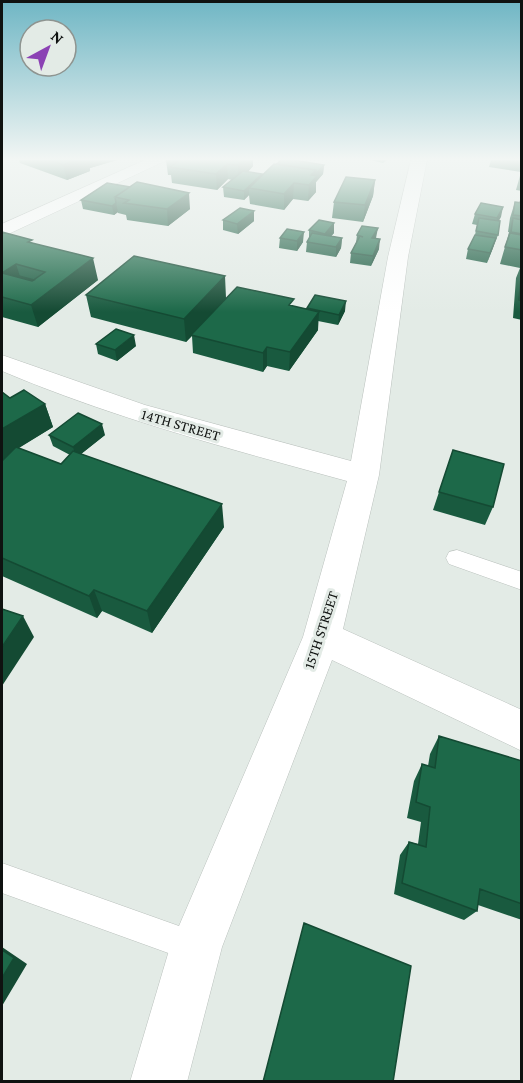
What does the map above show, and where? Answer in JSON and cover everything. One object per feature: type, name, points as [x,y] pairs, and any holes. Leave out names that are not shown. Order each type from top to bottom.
[{"type":"street","points":[[2,231],[47,211]]},
{"type":"street","name":"15TH STREET","points":[[158,1082],[196,947],[322,637],[364,475],[398,257],[408,211]]},
{"type":"street","name":"14TH STREET","points":[[2,362],[63,389],[195,429],[364,475]]},
{"type":"street","points":[[322,637],[522,731]]},
{"type":"lane","points":[[457,558],[522,581]]},
{"type":"lane","points":[[2,878],[196,947]]},
{"type":"building","points":[[236,211],[254,211],[237,224],[223,220]]},
{"type":"building","points":[[477,211],[501,211],[497,218],[475,214]]},
{"type":"building","points":[[514,211],[522,211],[522,216],[513,215]]},
{"type":"building","points":[[479,218],[500,221],[498,235],[476,231]]},
{"type":"building","points":[[513,218],[522,220],[522,234],[511,232]]},
{"type":"building","points":[[319,220],[334,223],[325,234],[309,230]]},
{"type":"building","points":[[362,226],[378,228],[372,238],[380,239],[373,256],[351,253],[360,236],[357,235]]},
{"type":"building","points":[[287,229],[304,232],[297,241],[280,238]]},
{"type":"building","points":[[2,232],[32,240],[28,242],[93,258],[31,305],[2,297]],"holes":[[[16,264],[45,272],[32,281],[2,273]]]},
{"type":"building","points":[[312,233],[342,238],[336,247],[307,242]]},
{"type":"building","points":[[510,233],[522,235],[522,250],[505,247]]},
{"type":"building","points":[[475,235],[496,238],[490,253],[468,249]]},
{"type":"building","points":[[134,256],[225,276],[184,319],[86,295]]},
{"type":"building","points":[[522,267],[522,301],[519,300]]},
{"type":"building","points":[[237,287],[294,299],[289,305],[319,312],[290,352],[267,347],[263,353],[191,335]]},
{"type":"building","points":[[315,295],[346,301],[339,315],[307,308]]},
{"type":"building","points":[[116,329],[134,335],[115,350],[96,344]]},
{"type":"building","points":[[24,390],[45,404],[2,429],[2,392],[10,398]]},
{"type":"building","points":[[78,413],[102,424],[73,447],[49,435]]},
{"type":"building","points":[[16,447],[61,464],[73,451],[222,504],[147,611],[94,590],[89,596],[2,558],[2,461]]},
{"type":"building","points":[[453,450],[504,464],[493,507],[439,492]]},
{"type":"building","points":[[2,609],[23,616],[2,647]]},
{"type":"building","points":[[439,736],[522,761],[522,904],[480,889],[477,911],[402,883],[409,842],[426,847],[430,807],[416,802],[422,764],[435,768]]},
{"type":"building","points":[[304,923],[411,966],[393,1082],[263,1082]]},
{"type":"building","points":[[2,950],[14,958],[2,978]]}]
